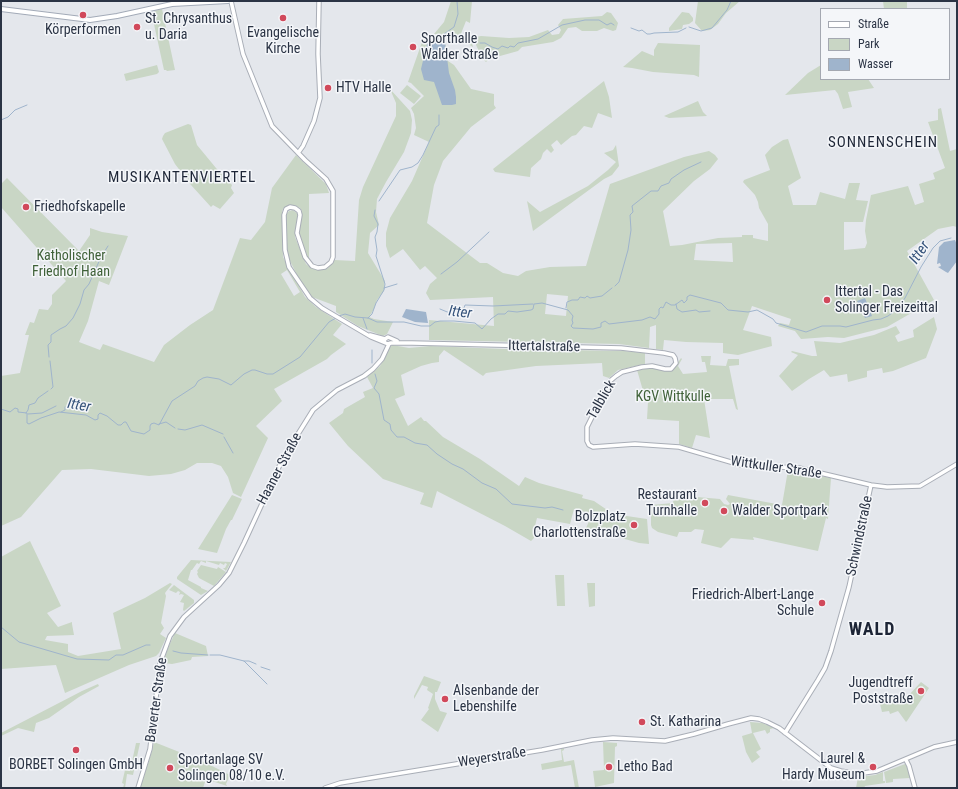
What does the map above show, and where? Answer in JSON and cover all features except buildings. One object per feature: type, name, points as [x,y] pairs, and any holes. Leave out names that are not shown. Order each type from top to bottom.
[{"type":"main road","points":[[1,9],[84,20],[106,18],[172,4],[228,1]]},
{"type":"main road","points":[[231,1],[243,54],[270,123],[298,153],[303,146],[314,121],[320,98],[318,54],[319,1]]},
{"type":"main road","name":"Ittertalstraße","points":[[298,153],[326,179],[333,191],[333,257],[331,262],[325,267],[315,267],[308,262],[297,233],[300,213],[297,208],[293,207],[286,209],[284,214],[286,257],[294,274],[310,298],[322,308],[364,333],[387,342],[621,348],[672,354],[674,357]]},
{"type":"main road","name":"Haaner Straße","points":[[202,600],[219,585],[229,572],[244,544],[283,458],[313,410],[337,390],[369,373],[382,359],[387,342]]},
{"type":"main road","name":"Talblick","points":[[590,446],[587,438],[587,427],[610,381],[622,372],[642,367],[652,366],[668,370],[671,369],[676,363],[674,357]]},
{"type":"main road","name":"Wittkuller Straße","points":[[590,446],[597,447],[635,444],[680,447],[741,465],[799,468],[871,485],[887,487],[920,486],[957,464]]},
{"type":"main road","name":"Schwindstraße","points":[[785,733],[824,668],[832,646],[849,587],[871,485]]},
{"type":"main road","name":"Baverter Straße","points":[[138,788],[150,749],[159,668],[163,651],[177,625],[202,600]]},
{"type":"main road","name":"Weyerstraße","points":[[325,788],[340,783],[542,750],[592,740],[613,738],[660,741],[694,734],[751,718],[767,722],[785,733],[827,765],[841,771],[857,774],[873,772],[906,760],[934,747],[957,742]]},
{"type":"main road","points":[[906,760],[915,788]]},
{"type":"green space","points":[[451,1],[472,1],[470,23],[466,21],[460,36],[471,39],[473,47],[468,44],[449,40],[441,35],[434,34],[444,22]]},
{"type":"green space","points":[[698,1],[740,1],[726,13],[718,24],[710,30],[702,31],[695,23]]},
{"type":"green space","points":[[883,1],[907,1],[907,8],[884,8]]},
{"type":"green space","points":[[162,9],[175,70],[164,70],[152,15],[154,14],[154,11]]},
{"type":"green space","points":[[607,12],[611,13],[618,23],[616,30],[613,31],[604,28],[597,31],[582,31],[576,27],[568,28],[561,38],[553,42],[522,47],[518,51],[500,56],[494,54],[486,62],[476,45],[476,37],[481,36],[509,38],[529,37],[548,30],[552,35],[559,34],[561,30],[558,25],[563,19],[602,16]]},
{"type":"green space","points":[[682,12],[689,13],[693,18],[693,21],[689,24],[683,25],[682,29],[669,31],[669,28]]},
{"type":"green space","points":[[437,36],[445,41],[448,61],[454,65],[471,89],[494,94],[494,105],[496,108],[471,127],[443,161],[434,185],[427,223],[480,263],[487,263],[503,273],[518,276],[526,271],[550,267],[586,266],[610,184],[684,157],[709,151],[718,159],[710,169],[694,181],[663,211],[670,246],[718,238],[742,237],[742,235],[753,235],[753,238],[768,241],[768,224],[759,208],[755,195],[743,182],[744,180],[770,170],[765,155],[772,147],[783,140],[788,139],[801,178],[788,186],[793,205],[816,205],[820,192],[845,199],[849,183],[860,183],[856,200],[868,201],[863,222],[844,222],[844,250],[865,248],[867,243],[865,231],[866,220],[871,195],[908,186],[915,205],[924,202],[919,184],[935,179],[933,173],[945,168],[928,122],[938,120],[938,109],[941,108],[950,151],[957,149],[957,227],[953,226],[938,229],[907,251],[934,300],[887,327],[844,338],[828,337],[801,339],[795,331],[778,326],[780,323],[789,325],[791,319],[752,306],[743,330],[771,337],[772,346],[738,355],[723,353],[723,343],[664,340],[663,350],[656,349],[656,325],[650,327],[649,348],[619,344],[429,340],[429,320],[494,326],[493,297],[430,300],[426,293],[430,284],[437,278],[425,266],[420,270],[403,249],[390,258],[386,246],[386,233],[390,218],[412,181],[429,142],[414,135],[416,128],[414,114],[411,108],[424,96],[411,83],[408,82],[422,42],[426,43],[427,39]],"holes":[[[732,243],[733,262],[694,260],[696,244]],[[547,294],[568,296],[566,316],[545,314]]]},
{"type":"green space","points":[[658,43],[700,45],[699,77],[694,75],[653,72],[623,67],[642,51],[654,56],[654,50]]},
{"type":"green space","points":[[157,65],[159,72],[157,74],[126,81],[124,74]]},
{"type":"green space","points":[[820,66],[820,80],[869,80],[874,88],[848,92],[852,107],[843,109],[838,94],[835,90],[785,95],[808,73]]},
{"type":"green space","points":[[604,81],[609,97],[612,118],[598,113],[592,128],[584,126],[576,135],[572,136],[561,145],[557,140],[551,145],[554,150],[551,153],[547,149],[543,153],[541,159],[531,168],[530,177],[495,172],[493,169]]},
{"type":"green space","points":[[407,85],[421,96],[414,104],[400,93]]},
{"type":"green space","points":[[390,89],[410,111],[412,120],[411,133],[404,152],[377,199],[376,212],[379,225],[370,233],[368,253],[385,281],[384,291],[377,300],[369,317],[393,322],[387,334],[383,336],[358,326],[336,312],[336,306],[312,297],[301,283],[286,250],[286,214],[293,210],[298,214],[295,237],[306,264],[311,268],[323,270],[328,268],[334,260],[355,261],[359,200],[363,187],[396,116],[396,103]]},
{"type":"green space","points":[[698,101],[703,112],[707,116],[669,118],[664,116]]},
{"type":"green space","points":[[188,124],[191,125],[197,145],[232,185],[231,188],[234,193],[220,209],[213,205],[211,207],[191,185],[175,164],[162,139],[165,133]]},
{"type":"green space","points":[[616,145],[619,166],[612,175],[604,179],[533,231],[527,201],[540,212],[588,186],[616,162],[604,153],[613,150]]},
{"type":"green space","name":"Katholischer Friedhof Haan","points":[[296,155],[326,184],[329,193],[309,194],[309,261],[299,234],[302,211],[294,205],[289,205],[283,209],[282,212],[283,257],[305,297],[316,307],[342,324],[333,335],[346,344],[327,359],[274,389],[282,401],[256,426],[268,438],[241,497],[233,493],[228,477],[221,466],[212,463],[197,463],[185,470],[171,474],[149,476],[91,469],[62,470],[21,517],[1,526],[1,376],[20,373],[29,335],[25,335],[30,322],[34,323],[39,309],[48,310],[52,304],[52,295],[66,281],[1,207],[1,184],[7,178],[79,251],[90,235],[90,228],[102,232],[128,236],[109,285],[99,281],[88,321],[79,342],[100,350],[103,344],[154,362],[164,345],[213,310],[240,238],[251,240],[265,222],[272,188]],"holes":[[[287,270],[300,292],[294,296],[281,274]]]},
{"type":"green space","points":[[934,317],[937,329],[926,358],[893,371],[883,373],[882,368],[867,371],[867,377],[848,382],[847,374],[830,377],[824,370],[792,391],[779,376],[798,355],[791,352],[792,351],[817,356],[814,341],[840,343],[874,335],[896,326],[900,333],[895,336],[898,342],[914,337],[913,330]]},
{"type":"green space","points":[[392,345],[409,348],[430,346],[624,351],[645,353],[645,364],[618,370],[609,378],[603,376],[602,363],[536,366],[486,373],[483,376],[444,350],[439,356],[439,362],[421,366],[401,375],[405,395],[395,399],[408,426],[421,417],[443,437],[480,459],[519,486],[525,477],[539,483],[583,495],[582,498],[594,501],[613,514],[647,519],[649,544],[639,543],[586,528],[591,517],[589,513],[574,509],[570,524],[537,518],[533,534],[534,538],[531,541],[437,491],[432,508],[420,504],[424,493],[383,479],[348,446],[329,423],[343,413],[344,409],[365,397],[363,392],[373,388],[367,377],[380,366]]},
{"type":"green space","name":"KGV Wittkulle","points":[[701,356],[711,356],[710,365],[726,366],[728,359],[739,359],[739,365],[729,366],[738,410],[736,409],[733,399],[704,399],[710,438],[696,435],[692,448],[679,444],[679,421],[647,419],[648,402],[646,401],[637,370],[653,368],[669,371],[673,370],[681,358],[682,359],[678,366],[683,374],[707,372],[705,362],[702,362]]},
{"type":"green space","name":"Walder Sportpark","points":[[788,470],[831,478],[828,519],[826,518],[818,551],[753,537],[754,540],[731,538],[721,548],[701,543],[704,530],[695,529],[691,532],[679,532],[677,537],[658,532],[652,528],[651,505],[673,503],[674,495],[720,499],[724,504],[728,505],[730,504],[726,499],[728,495],[782,505]]},
{"type":"green space","points":[[232,495],[242,499],[226,529],[217,553],[198,549]]},
{"type":"green space","points":[[30,541],[61,606],[47,613],[58,627],[72,622],[74,635],[47,636],[45,640],[68,644],[68,652],[78,656],[121,649],[113,613],[145,598],[170,583],[172,584],[165,593],[166,596],[161,623],[164,628],[160,634],[166,638],[156,656],[129,665],[65,693],[56,665],[1,669],[1,557]]},
{"type":"green space","points":[[191,560],[231,562],[226,571],[223,568],[225,568],[227,564],[225,563],[224,565],[220,563],[219,565],[201,561],[199,564],[197,563],[191,570],[188,580],[208,591],[201,595],[177,579]]},
{"type":"green space","points":[[201,565],[217,569],[218,567],[226,572],[214,586],[199,578],[197,571]]},
{"type":"green space","points":[[555,575],[564,575],[565,606],[557,606]]},
{"type":"green space","points":[[587,583],[595,583],[595,606],[589,607]]},
{"type":"green space","points":[[174,585],[194,600],[194,603],[184,611],[184,603],[180,602],[184,595],[179,595],[180,592],[178,591],[176,593],[169,590]]},
{"type":"green space","points":[[175,633],[206,646],[208,656],[192,657],[191,660],[172,664],[163,663]]},
{"type":"green space","points":[[424,676],[441,682],[437,692],[435,692],[435,699],[440,711],[447,713],[438,732],[421,720],[429,709],[428,708],[433,694],[427,690],[428,687],[422,685],[414,699]]},
{"type":"green space","points":[[921,682],[929,688],[906,722],[898,711],[890,714],[889,711],[882,712],[880,704],[908,696]]},
{"type":"green space","points":[[98,684],[99,686],[79,697],[49,718],[36,723],[34,732],[18,728],[1,736],[1,733]]},
{"type":"green space","points":[[750,722],[763,723],[774,728],[770,729],[770,732],[767,734],[765,730],[753,733],[761,749],[756,752],[760,757],[752,763],[746,752],[742,736],[752,733]]},
{"type":"green space","name":"Sportanlage SV Solingen 08/10 e.V.","points":[[154,742],[202,761],[230,775],[226,784],[227,786],[206,779],[203,788],[140,788]]},
{"type":"green space","name":"Letho Bad","points":[[603,742],[617,743],[617,746],[615,747],[614,783],[595,787],[593,771],[604,770]]},
{"type":"green space","points":[[136,743],[140,743],[133,775],[127,774],[125,788],[123,788],[124,784],[122,783],[125,770],[130,771]]},
{"type":"green space","points":[[564,748],[562,751],[564,762],[574,760],[579,788],[575,788],[571,765],[542,770],[541,764],[562,760],[561,749]]},
{"type":"green space","points":[[905,764],[908,768],[910,778],[893,779],[893,782],[886,783],[884,772]]},
{"type":"green space","points":[[883,772],[883,781],[885,781],[885,783],[865,786],[864,788],[856,788],[858,777],[875,775]]},
{"type":"water","points":[[437,37],[445,42],[449,73],[455,90],[456,104],[442,105],[434,82],[424,80],[421,69],[428,40]]},
{"type":"water","points":[[955,240],[957,245],[957,261],[948,273],[938,267],[941,266],[940,263],[937,264],[939,247],[944,242]]},
{"type":"water","points":[[865,298],[872,316],[865,318],[857,301]]},
{"type":"water","points":[[406,309],[426,312],[428,323],[415,322],[402,317]]},
{"type":"waterway","points":[[444,34],[454,27],[458,14],[457,1]]},
{"type":"waterway","points":[[689,27],[701,31],[712,28],[727,10],[731,1]]},
{"type":"waterway","points":[[480,43],[485,43],[498,49],[502,46],[508,48],[510,46],[514,47],[518,43],[538,39],[562,25],[585,20],[599,20],[607,25],[611,23],[614,25]]},
{"type":"waterway","points":[[631,28],[639,31],[642,30],[647,34],[678,32],[686,28]]},
{"type":"waterway","points":[[445,34],[452,34]]},
{"type":"waterway","points":[[461,40],[469,43]]},
{"type":"waterway","points":[[1,120],[8,117],[15,110],[27,105]]},
{"type":"waterway","points":[[379,201],[400,170],[412,167],[418,163],[436,127],[439,125],[439,115]]},
{"type":"waterway","points":[[615,286],[619,282],[628,250],[631,230],[630,215],[633,212],[632,206],[651,191],[658,191],[661,186],[669,183],[671,179],[684,170],[701,162]]},
{"type":"waterway","points":[[368,318],[372,314],[376,303],[384,290],[385,284],[376,256],[377,250],[375,237],[378,224],[374,216],[375,210]]},
{"type":"waterway","points":[[441,274],[457,262],[489,232]]},
{"type":"waterway","name":"Itter","points":[[339,316],[345,314],[355,317],[368,318],[377,322],[404,322],[421,326],[430,326],[435,322],[440,321],[454,321],[475,323],[482,329],[498,314],[505,314],[508,311],[517,312],[531,310],[533,309],[534,304],[542,303],[568,310],[573,316],[573,323],[571,326],[573,328],[593,329],[601,327],[601,323],[605,321],[609,324],[642,320],[650,317],[655,319],[659,314],[659,309],[661,307],[663,308],[666,302],[671,305],[675,305],[682,300],[684,303],[690,295],[721,303],[728,310],[748,312],[757,310],[773,319],[776,323],[806,332],[822,326],[846,327],[881,319],[896,310],[905,298],[933,248],[940,241],[951,238]]},
{"type":"waterway","points":[[49,357],[48,345],[51,342],[51,335],[66,326],[73,318],[80,304],[84,290],[89,284],[101,257],[108,246]]},
{"type":"waterway","points":[[384,288],[397,284]]},
{"type":"waterway","points":[[566,308],[567,302],[578,300],[580,297],[585,298],[587,296],[590,298],[602,296],[612,288]]},
{"type":"waterway","points":[[462,314],[465,305],[493,306],[533,304]]},
{"type":"waterway","points":[[676,304],[677,309],[682,312],[696,310],[699,312],[710,311]]},
{"type":"waterway","points":[[440,309],[457,316]]},
{"type":"waterway","name":"Itter","points":[[1,409],[10,412],[15,408],[18,409],[18,412],[27,413],[27,423],[29,424],[59,412],[86,415],[95,420],[98,419],[98,415],[100,413],[107,416],[118,425],[126,422],[131,431],[144,434],[150,430],[151,424],[154,423],[159,425],[172,401],[195,386],[198,381],[207,377],[219,379],[231,385],[244,374],[252,370],[273,374],[300,357],[329,322],[336,318]]},
{"type":"waterway","points":[[363,318],[367,329]]},
{"type":"waterway","points":[[372,350],[372,363]]},
{"type":"waterway","points":[[50,361],[53,387],[51,389]]},
{"type":"waterway","points":[[375,374],[377,381],[374,388],[379,394],[384,420],[390,424],[391,430],[397,437],[404,437],[415,443],[427,445],[452,464],[463,469],[482,483],[496,489],[512,504],[545,508],[552,507],[563,510]]},
{"type":"waterway","points":[[26,413],[29,405],[35,403],[38,398],[48,391]]},
{"type":"waterway","points":[[28,414],[42,413],[56,406]]},
{"type":"waterway","name":"Itter","points":[[61,412],[65,410],[65,407]]},
{"type":"waterway","points":[[159,424],[166,422],[175,428]]},
{"type":"waterway","points":[[178,429],[185,430],[202,425],[223,434]]},
{"type":"waterway","points":[[224,437],[233,453]]},
{"type":"waterway","points":[[1,627],[19,642],[77,659],[109,660],[116,655],[123,655],[146,645],[150,645]]},
{"type":"waterway","points":[[173,651],[208,655]]},
{"type":"waterway","points":[[210,655],[220,655],[244,661],[267,684]]},
{"type":"waterway","points":[[244,661],[249,661],[256,664]]},
{"type":"waterway","points":[[261,667],[270,670]]},
{"type":"place","name":"Körperformen","points":[[83,15]]},
{"type":"place","name":"Evangelische Kirche","points":[[283,18]]},
{"type":"place","name":"St. Chrysanthus u. Daria","points":[[137,27]]},
{"type":"place","name":"Sporthalle Walder Straße","points":[[413,47]]},
{"type":"place","name":"HTV Halle","points":[[328,88]]},
{"type":"place","name":"Friedhofskapelle","points":[[26,207]]},
{"type":"place","name":"Ittertal - Das Solinger Freizeittal","points":[[827,300]]},
{"type":"place","name":"Restaurant Turnhalle","points":[[705,503]]},
{"type":"place","name":"Walder Sportpark","points":[[724,511]]},
{"type":"place","name":"Bolzplatz Charlottenstraße","points":[[634,525]]},
{"type":"place","name":"Friedrich-Albert-Lange Schule","points":[[822,603]]},
{"type":"place","name":"Jugendtreff Poststraße","points":[[921,691]]},
{"type":"place","name":"Alsenbande der Lebenshilfe","points":[[445,699]]},
{"type":"place","name":"St. Katharina","points":[[642,722]]},
{"type":"place","name":"BORBET Solingen GmbH","points":[[76,750]]},
{"type":"place","name":"Letho Bad","points":[[609,767]]},
{"type":"place","name":"Laurel & Hardy Museum","points":[[873,767]]},
{"type":"place","name":"Sportanlage SV Solingen 08/10 e.V.","points":[[170,768]]},
{"type":"district","name":"SONNENSCHEIN","points":[[883,143]]},
{"type":"district","name":"MUSIKANTENVIERTEL","points":[[182,178]]},
{"type":"district","name":"WALD","points":[[872,630]]}]
